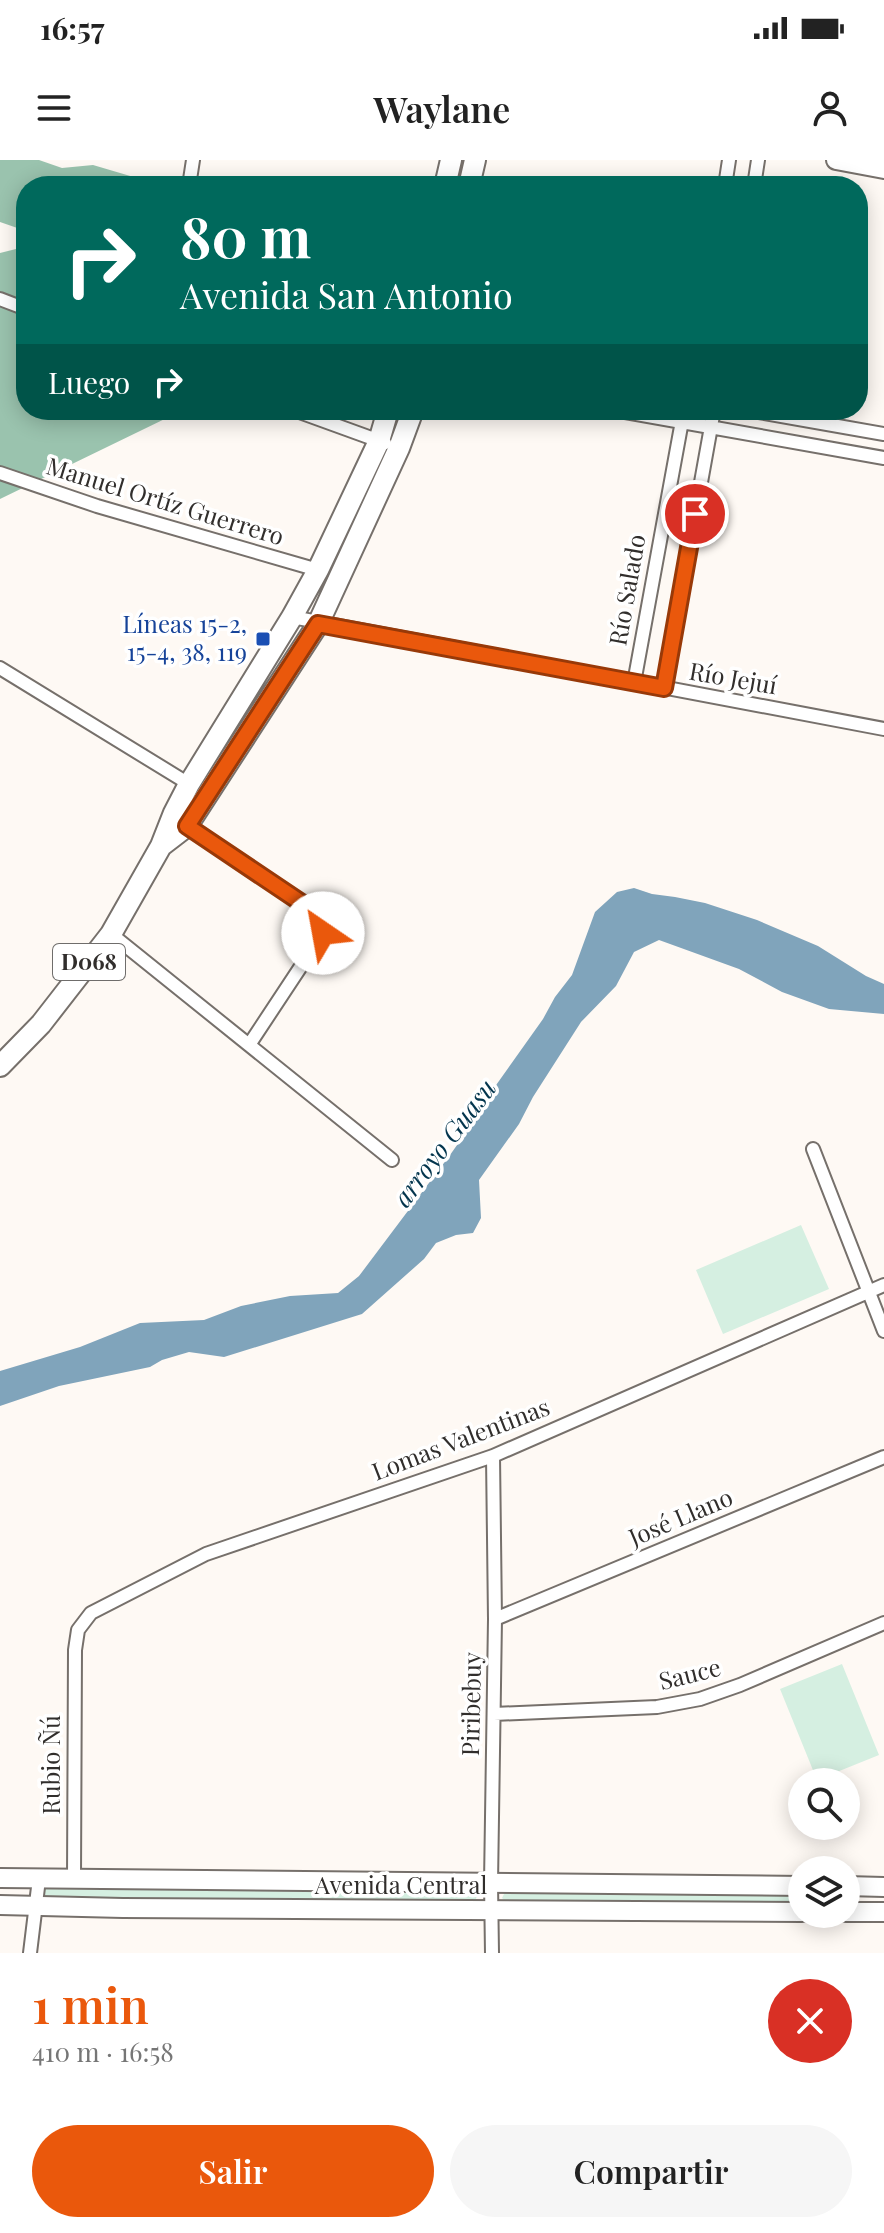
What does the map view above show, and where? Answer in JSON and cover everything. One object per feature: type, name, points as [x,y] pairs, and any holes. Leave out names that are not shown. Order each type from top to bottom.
[{"type":"main road","name":"D068","points":[[161,846],[187,826],[318,624],[389,444],[388,420]]},
{"type":"main road","name":"D068","points":[[0,1066],[41,1024],[111,934],[161,846],[189,784],[292,617],[389,444],[406,420]]},
{"type":"street","points":[[836,160],[884,169]]},
{"type":"street","points":[[322,420],[389,444]]},
{"type":"street","name":"Río Salado","points":[[634,683],[682,420]]},
{"type":"street","points":[[693,420],[710,427],[884,458]]},
{"type":"street","points":[[664,688],[712,420]]},
{"type":"street","points":[[804,420],[884,434]]},
{"type":"street","name":"Manuel Ortíz Guerrero","points":[[0,473],[97,506],[318,570]]},
{"type":"street","name":"Río Jejuí","points":[[292,617],[884,729]]},
{"type":"street","points":[[0,668],[189,784]]},
{"type":"street","points":[[187,826],[321,916],[326,923],[323,933],[249,1045]]},
{"type":"street","points":[[111,934],[392,1160]]},
{"type":"street","points":[[813,1149],[884,1331]]},
{"type":"street","name":"Lomas Valentinas","points":[[75,1650],[78,1630],[91,1613],[206,1554],[493,1456],[884,1285]]},
{"type":"street","name":"Piribebuy","points":[[492,1953],[493,1456]]},
{"type":"street","name":"José Llano","points":[[495,1619],[884,1457]]},
{"type":"street","name":"Sauce","points":[[494,1714],[657,1707],[700,1699],[884,1623]]},
{"type":"street","name":"Rubio Ñú","points":[[74,1879],[75,1650]]},
{"type":"street","name":"Avenida Central","points":[[0,1878],[788,1886]]},
{"type":"street","points":[[30,1953],[39,1879]]},
{"type":"street","points":[[860,1886],[884,1887]]},
{"type":"street","name":"Avenida Central","points":[[0,1905],[788,1912]]},
{"type":"street","points":[[860,1912],[884,1912]]},
{"type":"green space","points":[[0,160],[39,160],[62,168],[93,165],[130,176],[16,176],[16,228],[0,222]]},
{"type":"green space","points":[[16,249],[16,420],[163,420],[0,499],[0,253]]},
{"type":"green space","points":[[801,1225],[829,1289],[723,1334],[696,1270]]},
{"type":"green space","points":[[842,1664],[879,1755],[847,1768],[812,1768],[780,1689]]},
{"type":"green space","points":[[46,1888],[474,1891],[478,1894],[475,1901],[46,1897],[43,1894]]},
{"type":"green space","points":[[505,1892],[788,1894],[788,1904],[505,1901],[502,1898]]},
{"type":"water","points":[[634,888],[705,903],[757,920],[818,946],[884,984],[884,1014],[829,1009],[782,992],[739,969],[659,940],[634,952],[616,986],[581,1022],[519,1124],[479,1180],[481,1218],[473,1233],[456,1235],[436,1243],[424,1259],[362,1314],[224,1357],[189,1352],[150,1367],[59,1386],[0,1406],[0,1371],[80,1347],[140,1323],[204,1320],[241,1306],[290,1296],[338,1293],[359,1276],[450,1155],[572,975],[595,912],[617,892]]},
{"type":"place","name":"Líneas 15-2, 15-4, 38, 119","points":[[263,639]]},
{"type":"route","points":[[323,933],[326,923],[321,916],[187,826],[318,624],[664,688],[695,514]]},
{"type":"water label","name":"arroyo Guasu","points":[[445,1143]]}]
